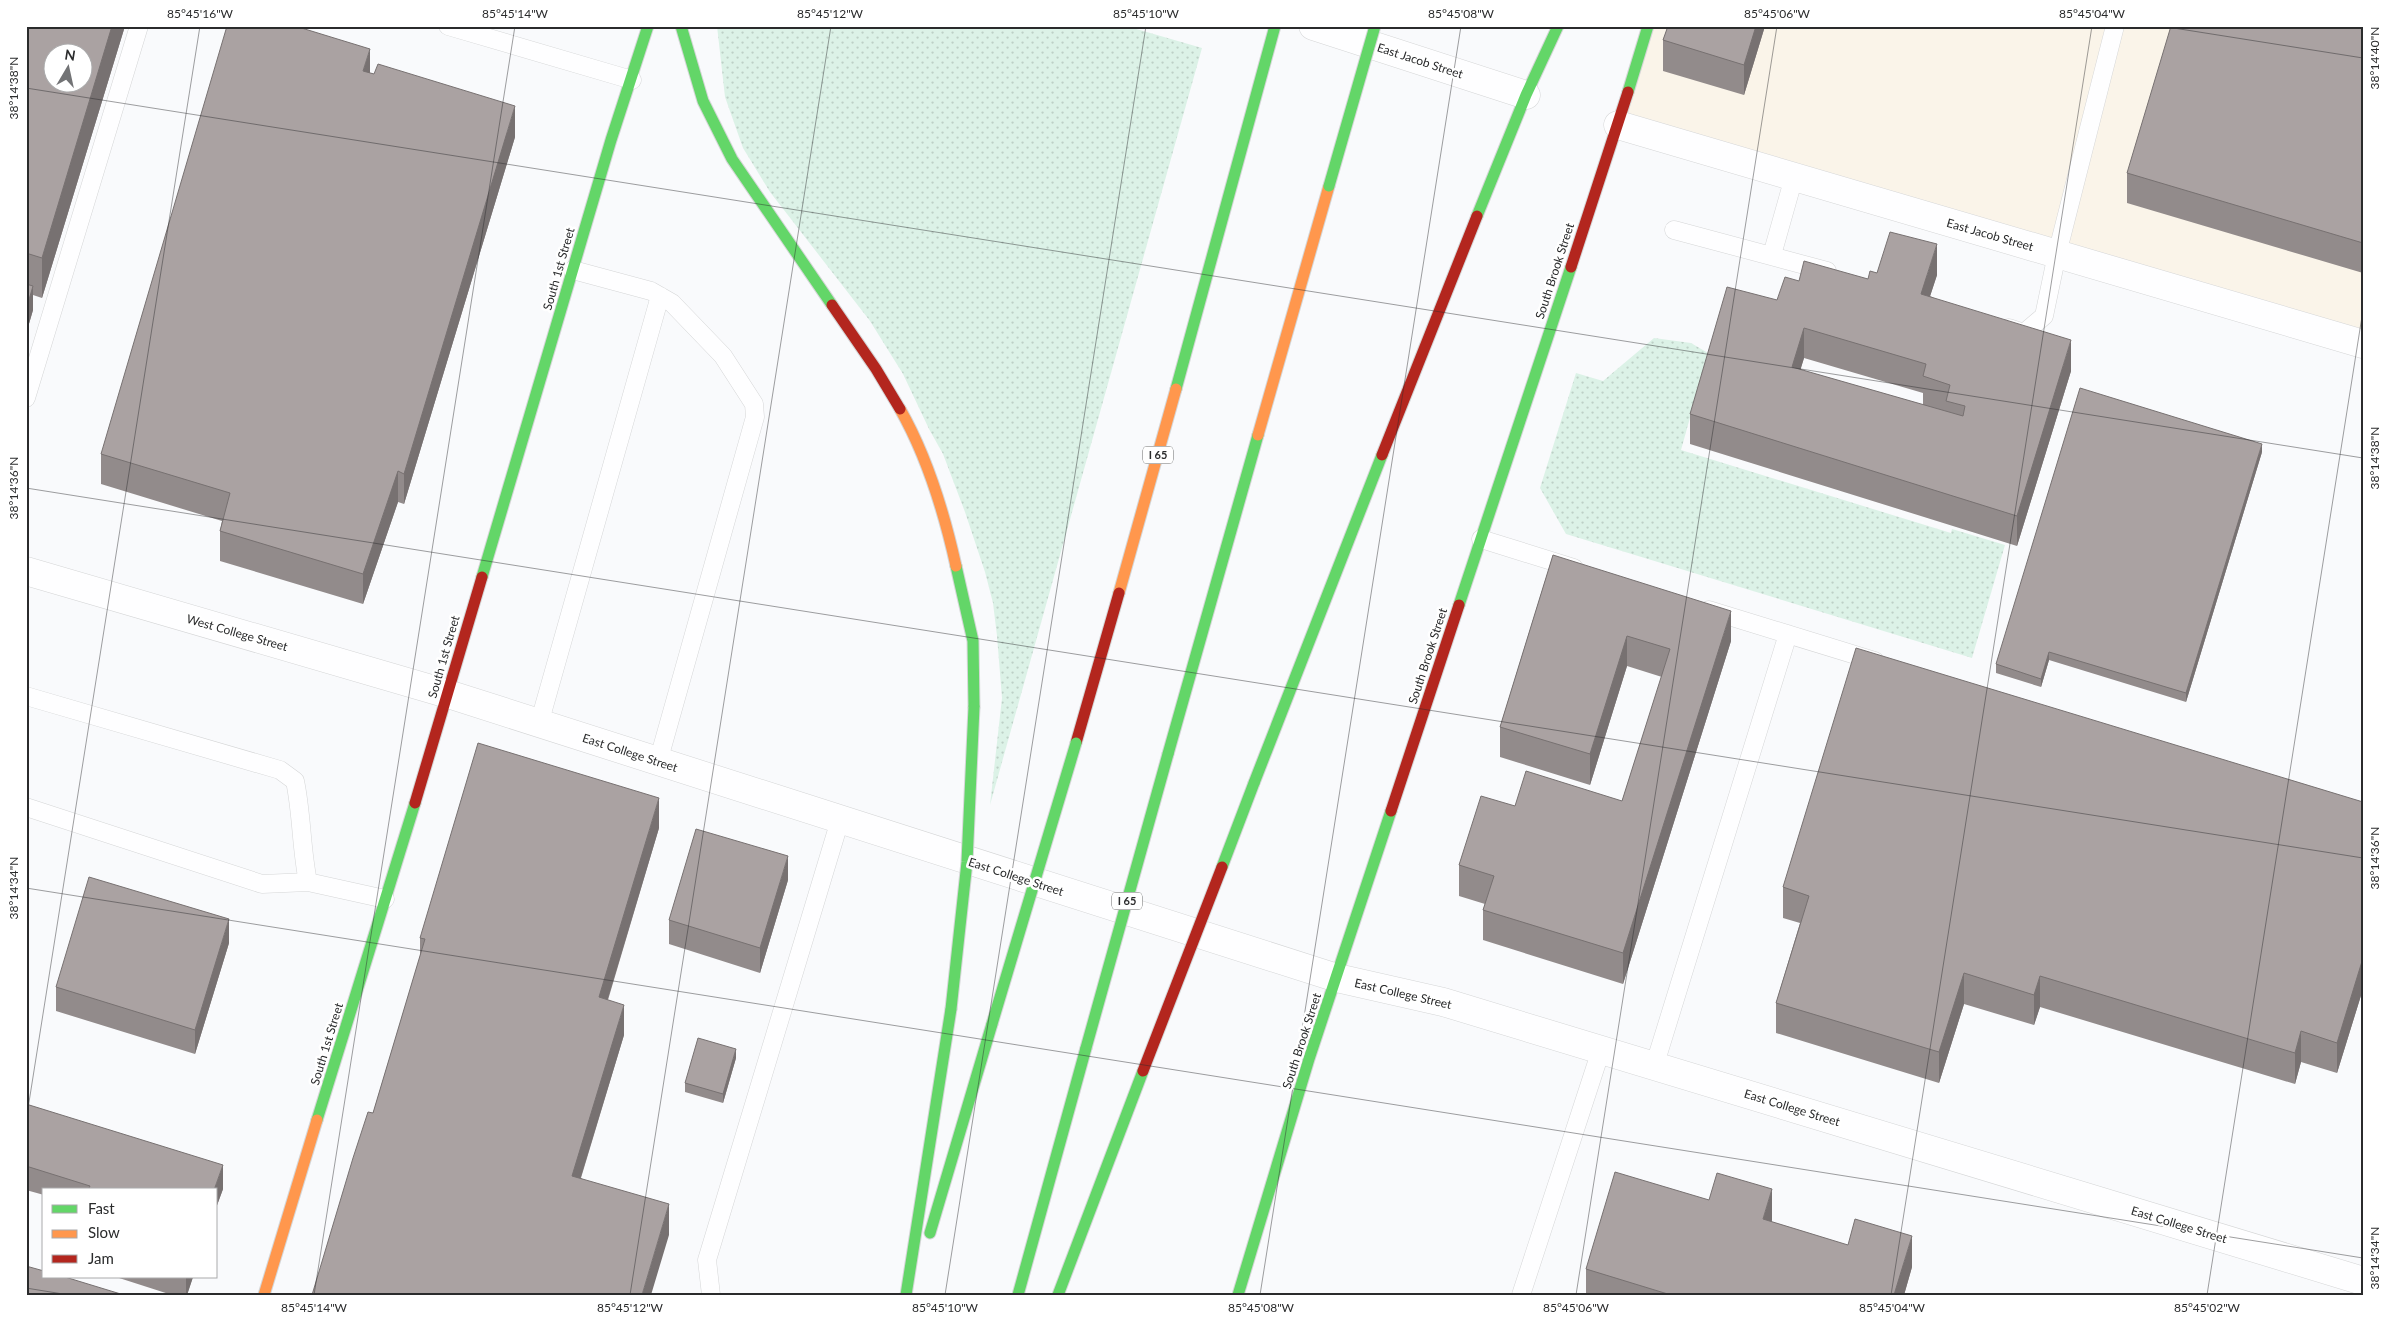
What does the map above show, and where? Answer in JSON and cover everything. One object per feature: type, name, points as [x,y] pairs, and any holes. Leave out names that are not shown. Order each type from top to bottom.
[{"type":"main road","name":"South 1st Street","points":[[264,1295],[448,694],[611,140],[648,26]]},
{"type":"main road","points":[[681,26],[702,101],[732,159],[876,369],[903,415],[925,462],[945,515],[974,641],[974,707],[967,862],[951,1009],[906,1295]]},
{"type":"main road","name":"I 65","points":[[912,1295],[1076,743],[1194,327],[1275,26]]},
{"type":"main road","name":"I 65","points":[[1018,1295],[1168,754],[1375,26]]},
{"type":"main road","points":[[1058,1295],[1397,414],[1526,95],[1558,26]]},
{"type":"main road","name":"South Brook Street","points":[[1238,1295],[1309,1059],[1618,125],[1648,26]]},
{"type":"street","name":"East Jacob Street","points":[[1313,26],[1526,95]]},
{"type":"street","name":"East Jacob Street","points":[[1618,125],[2363,344]]},
{"type":"street","name":"West College Street","points":[[26,571],[448,694]]},
{"type":"street","name":"East College Street","points":[[448,694],[1337,978],[1443,1002],[2363,1281]]},
{"type":"lane","points":[[26,398],[139,26]]},
{"type":"lane","points":[[448,26],[632,80]]},
{"type":"lane","points":[[1989,322],[2024,332],[2044,316],[2057,254],[2114,26]]},
{"type":"lane","points":[[1772,255],[1794,176]]},
{"type":"lane","points":[[1674,230],[1772,255],[1845,277]]},
{"type":"lane","points":[[573,270],[652,291],[672,303],[723,356],[754,404],[755,417],[658,762]]},
{"type":"lane","points":[[539,724],[660,296]]},
{"type":"lane","points":[[1481,539],[1593,574]]},
{"type":"lane","points":[[1695,605],[1891,666]]},
{"type":"lane","points":[[1654,1066],[1788,634]]},
{"type":"lane","points":[[26,696],[280,770],[295,781],[299,800],[302,854],[308,882]]},
{"type":"lane","points":[[26,807],[262,884],[308,882],[385,899]]},
{"type":"lane","points":[[711,1295],[707,1260],[840,820]]},
{"type":"lane","points":[[1521,1295],[1601,1050]]},
{"type":"shaded area","points":[[1648,26],[2363,26],[2363,344],[1618,125]]},
{"type":"green space","points":[[717,26],[1126,26],[1202,48],[990,805],[1002,698],[997,636],[993,603],[985,572],[965,512],[943,454],[903,374],[870,321],[770,192],[743,148],[725,97]]},
{"type":"green space","points":[[1654,338],[1691,343],[1708,353],[1681,450],[1951,533],[1952,529],[2005,545],[1972,658],[1566,534],[1540,488],[1576,373],[1603,381]]},
{"type":"building","points":[[26,26],[112,26],[42,258],[26,253]]},
{"type":"building","points":[[227,26],[295,26],[370,49],[363,71],[374,74],[378,64],[515,106],[404,474],[398,471],[363,574],[220,531],[230,493],[101,454]]},
{"type":"building","points":[[1668,26],[1756,26],[1744,65],[1663,40]]},
{"type":"building","points":[[2171,26],[2363,26],[2363,243],[2127,173]]},
{"type":"building","points":[[1890,232],[1937,244],[1921,294],[2071,340],[2017,516],[1690,414],[1727,287],[1777,300],[1785,277],[1799,281],[1804,261],[1868,279],[1870,271],[1877,273]],"holes":[[[1804,328],[1926,364],[1923,376],[1950,385],[1946,401],[1965,406],[1963,416],[1792,367]]]},
{"type":"building","points":[[26,284],[33,286],[26,310]]},
{"type":"building","points":[[2080,388],[2262,444],[2186,693],[2049,652],[2041,679],[1996,664]]},
{"type":"building","points":[[1553,555],[1731,611],[1623,953],[1483,910],[1494,876],[1459,865],[1481,796],[1515,806],[1526,771],[1622,801],[1670,649],[1627,636],[1590,754],[1500,727]]},
{"type":"building","points":[[1856,648],[2363,802],[2363,958],[2337,1043],[2301,1031],[2295,1053],[2040,976],[2034,995],[1964,973],[1939,1052],[1776,1003],[1809,896],[1783,887]]},
{"type":"building","points":[[478,743],[659,798],[599,997],[624,1005],[572,1176],[669,1204],[642,1295],[312,1295],[368,1112],[373,1113],[425,939],[420,938]]},
{"type":"building","points":[[696,829],[788,856],[760,948],[669,920]]},
{"type":"building","points":[[89,877],[229,919],[195,1030],[56,987]]},
{"type":"building","points":[[698,1038],[736,1049],[723,1094],[685,1083]]},
{"type":"building","points":[[26,1104],[223,1165],[215,1188],[89,1188],[90,1186],[26,1166]]},
{"type":"building","points":[[1615,1172],[1709,1200],[1717,1173],[1772,1189],[1763,1219],[1848,1245],[1855,1219],[1912,1236],[1894,1295],[1671,1295],[1586,1269]]},
{"type":"building","points":[[26,1266],[42,1270],[42,1278],[68,1278],[124,1295],[26,1295]]},
{"type":"traffic: fast","points":[[482,577],[611,140],[648,26]]},
{"type":"traffic: fast","points":[[681,26],[703,101],[732,159],[832,305]]},
{"type":"traffic: fast","points":[[1176,389],[1275,26]]},
{"type":"traffic: fast","points":[[1329,186],[1375,26]]},
{"type":"traffic: fast","points":[[1477,216],[1526,95],[1558,26]]},
{"type":"traffic: fast","points":[[1628,92],[1648,26]]},
{"type":"traffic: fast","points":[[1459,605],[1571,267]]},
{"type":"traffic: fast","points":[[1168,754],[1258,435]]},
{"type":"traffic: fast","points":[[1254,783],[1382,455]]},
{"type":"traffic: fast","points":[[956,566],[973,641],[974,707]]},
{"type":"traffic: fast","points":[[951,1009],[967,862],[974,707]]},
{"type":"traffic: fast","points":[[992,1024],[1076,743]]},
{"type":"traffic: fast","points":[[1086,1048],[1168,754]]},
{"type":"traffic: fast","points":[[1222,867],[1254,783]]},
{"type":"traffic: fast","points":[[317,1120],[415,803]]},
{"type":"traffic: fast","points":[[1238,1295],[1309,1059],[1391,811]]},
{"type":"traffic: fast","points":[[906,1295],[951,1009]]},
{"type":"traffic: fast","points":[[930,1233],[992,1024]]},
{"type":"traffic: fast","points":[[1018,1295],[1086,1048]]},
{"type":"traffic: fast","points":[[1058,1295],[1143,1071]]},
{"type":"traffic: slow","points":[[1258,435],[1329,186]]},
{"type":"traffic: slow","points":[[1119,593],[1176,389]]},
{"type":"traffic: slow","points":[[900,409],[927,466],[946,526],[956,566]]},
{"type":"traffic: slow","points":[[264,1295],[317,1120]]},
{"type":"traffic: jam","points":[[1571,267],[1628,92]]},
{"type":"traffic: jam","points":[[1382,455],[1477,216]]},
{"type":"traffic: jam","points":[[832,305],[876,369],[900,409]]},
{"type":"traffic: jam","points":[[415,803],[482,577]]},
{"type":"traffic: jam","points":[[1076,743],[1119,593]]},
{"type":"traffic: jam","points":[[1391,811],[1459,605]]},
{"type":"traffic: jam","points":[[1143,1071],[1222,867]]}]
